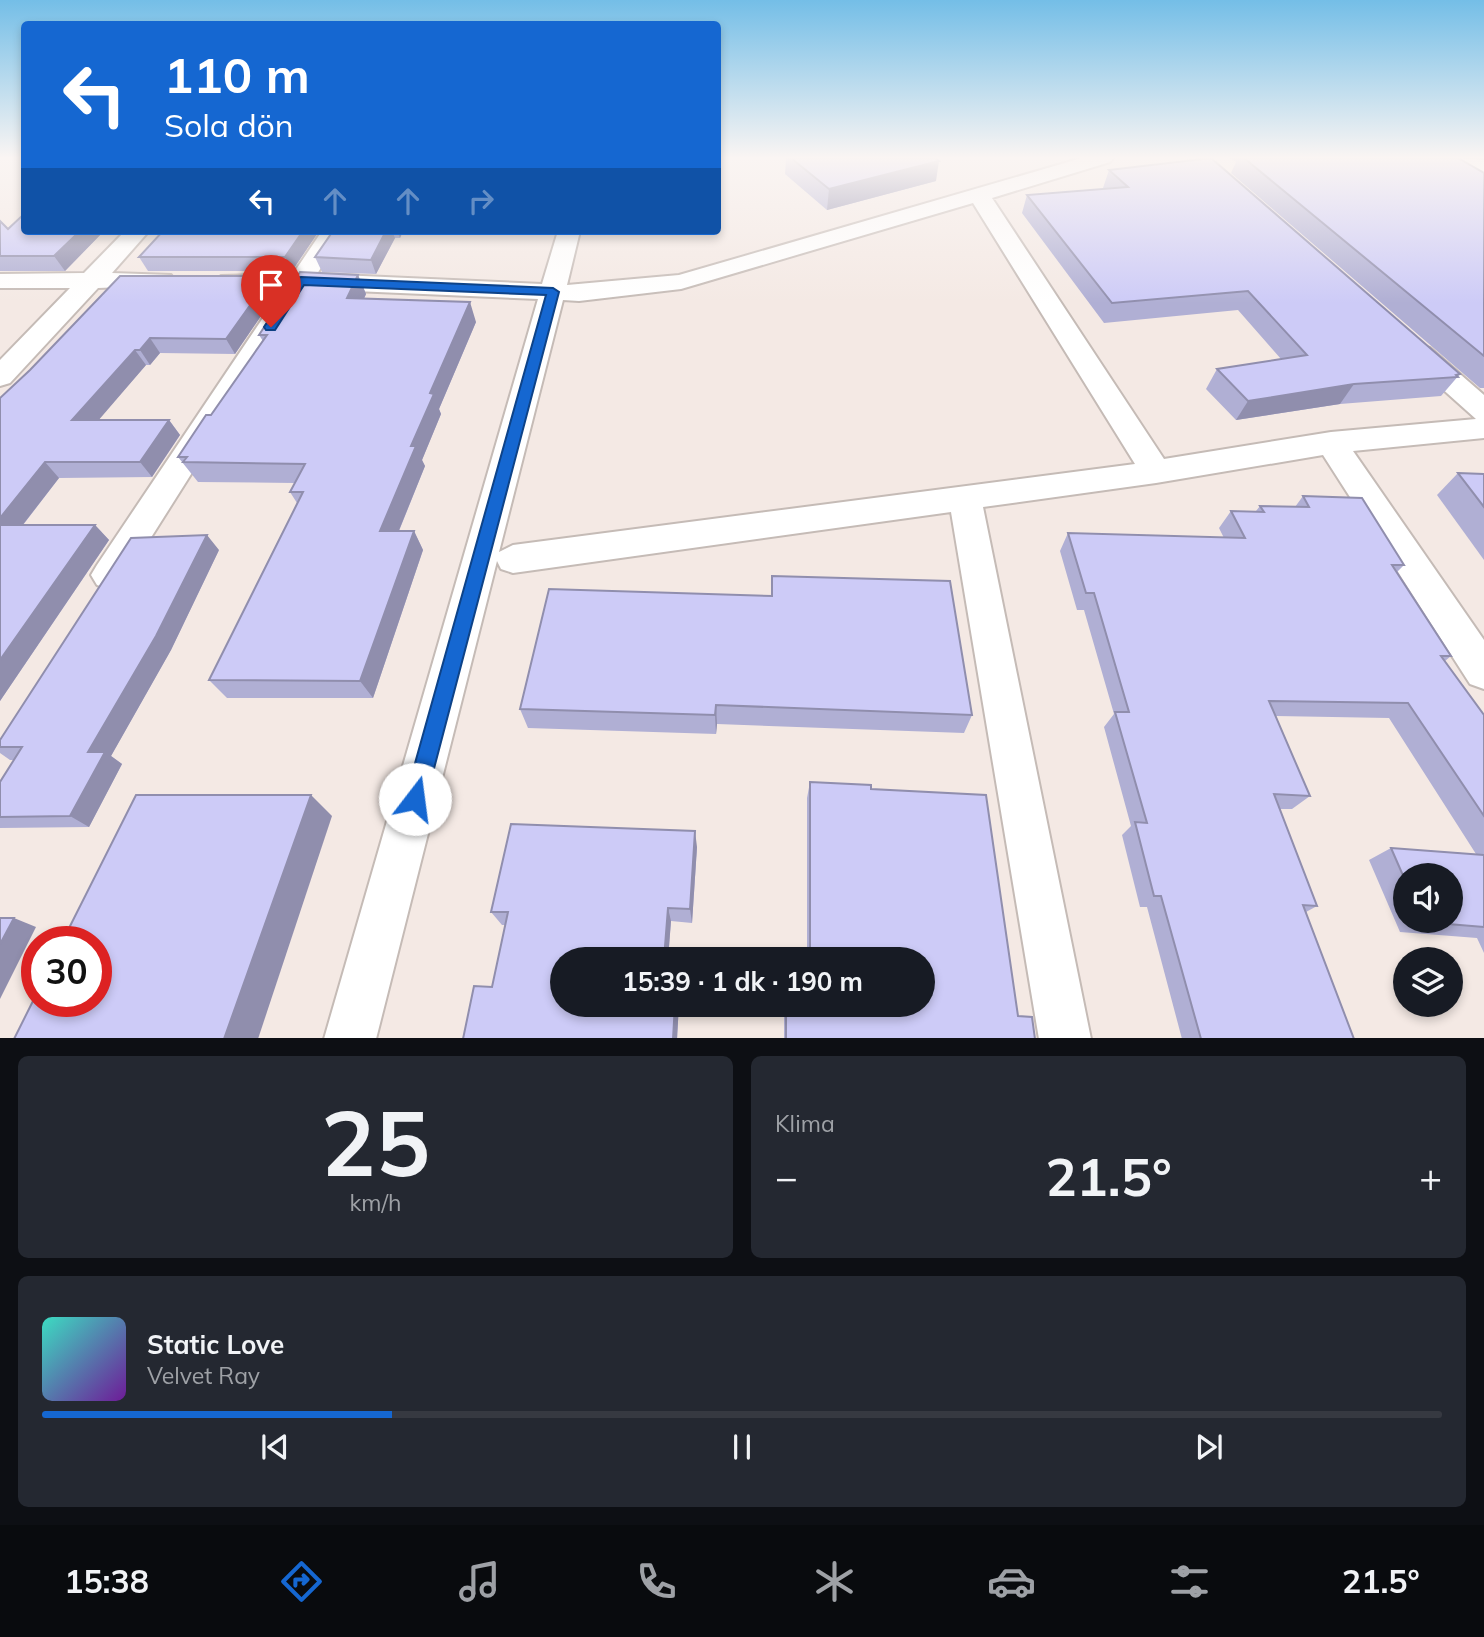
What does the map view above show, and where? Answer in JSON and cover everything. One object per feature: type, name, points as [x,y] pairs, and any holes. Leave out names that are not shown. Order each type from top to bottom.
[{"type":"street","points":[[0,281],[301,281],[579,293],[681,282],[940,206]]},
{"type":"street","points":[[986,206],[1156,472]]},
{"type":"street","points":[[0,377],[134,235]]},
{"type":"street","points":[[90,603],[330,235]]},
{"type":"street","points":[[351,1038],[568,235]]},
{"type":"street","points":[[1402,338],[1484,411]]},
{"type":"street","points":[[513,558],[1156,472],[1331,443],[1484,428]]},
{"type":"street","points":[[1331,443],[1484,672]]},
{"type":"street","points":[[965,498],[1065,1038]]},
{"type":"building","points":[[1036,206],[1267,206],[1460,374],[1456,375],[1458,377],[1354,384],[1248,401],[1217,369],[1307,355],[1248,291],[1112,303]]},
{"type":"building","points":[[1303,206],[1484,206],[1484,356]]},
{"type":"building","points":[[21,217],[21,235],[76,235],[54,256],[0,256],[0,221],[8,229]]},
{"type":"building","points":[[159,235],[300,235],[285,257],[139,257]]},
{"type":"building","points":[[330,235],[384,235],[371,260],[315,257]]},
{"type":"building","points":[[300,272],[358,275],[347,298],[470,302],[430,393],[434,394],[411,446],[416,446],[380,531],[414,531],[360,681],[209,680],[303,492],[290,492],[305,464],[183,462],[187,457],[178,457],[206,415],[211,415],[267,335],[259,335]]},
{"type":"building","points":[[120,276],[271,276],[226,339],[150,338],[140,350],[135,350],[72,420],[169,420],[140,462],[45,462],[0,518],[0,398]]},
{"type":"building","points":[[1458,473],[1484,474],[1484,507]]},
{"type":"building","points":[[1303,496],[1362,498],[1404,565],[1392,565],[1451,656],[1441,656],[1484,715],[1484,816],[1408,703],[1269,701],[1310,796],[1274,794],[1317,906],[1303,905],[1354,1038],[1201,1038],[1161,896],[1154,896],[1135,822],[1147,823],[1115,712],[1129,712],[1094,593],[1086,593],[1068,533],[1245,538],[1231,511],[1264,512],[1260,506],[1309,507]]},
{"type":"building","points":[[0,525],[95,525],[0,660]]},
{"type":"building","points":[[207,535],[156,636],[88,752],[105,752],[70,816],[0,817],[0,782],[22,747],[0,747],[0,740],[131,538]]},
{"type":"building","points":[[772,576],[950,581],[972,715],[716,705],[715,715],[520,709],[549,589],[772,596]]},
{"type":"building","points":[[810,782],[871,785],[871,789],[986,795],[1018,1016],[1032,1017],[1035,1038],[786,1038],[786,1017],[935,1017],[935,947],[810,947]]},
{"type":"building","points":[[136,795],[311,795],[224,1038],[14,1038],[25,1017],[112,1017],[112,926],[70,926]]},
{"type":"building","points":[[511,824],[695,831],[690,909],[668,908],[665,947],[550,947],[550,1017],[674,1017],[673,1038],[463,1038],[474,986],[492,987],[508,912],[491,912]]},
{"type":"building","points":[[1391,848],[1484,855],[1484,927],[1463,925],[1463,863],[1398,863]]},
{"type":"building","points":[[0,918],[14,918],[0,944]]},
{"type":"route","points":[[271,327],[301,281],[553,292],[415,799]]}]
